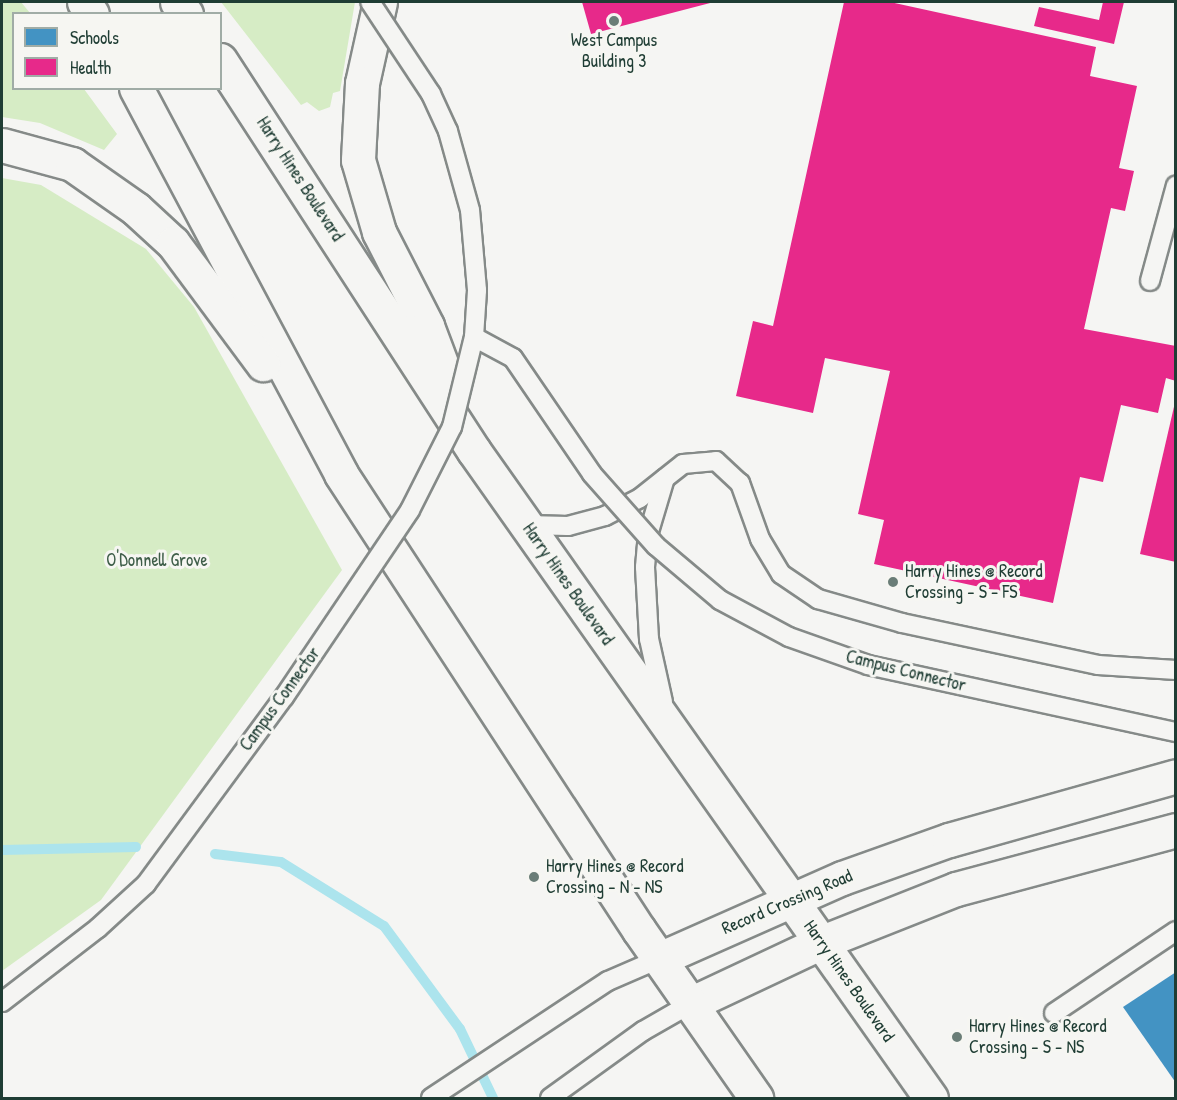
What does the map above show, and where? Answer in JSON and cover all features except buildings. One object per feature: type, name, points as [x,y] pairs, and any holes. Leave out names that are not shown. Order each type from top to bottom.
[{"type":"main road","points":[[380,2],[357,125],[364,192],[379,232],[427,326],[474,451]]},
{"type":"main road","name":"Harry Hines Boulevard","points":[[222,63],[474,451],[931,1098]]},
{"type":"main road","points":[[137,90],[341,474]]},
{"type":"main road","points":[[2,145],[72,164],[104,184],[173,243],[341,474],[659,959],[756,1098]]},
{"type":"main road","name":"Record Crossing Road","points":[[659,959],[791,898],[949,840],[1176,776]]},
{"type":"main road","points":[[690,1004],[822,942],[956,890],[1176,830]]},
{"type":"lane","name":"Campus Connector","points":[[2,1002],[98,928],[146,884],[284,696],[410,510],[434,470],[452,427],[474,337],[476,250],[461,170],[431,94],[370,2]]},
{"type":"lane","points":[[1150,281],[1176,185]]},
{"type":"lane","name":"Campus Connector","points":[[474,337],[513,358],[592,474],[656,546],[720,600],[789,636],[868,665],[1176,732]]},
{"type":"lane","points":[[526,525],[568,526],[605,516],[624,508],[682,464],[699,460],[716,461],[740,483],[760,539],[781,574],[799,588],[835,606],[1098,665],[1176,670]]},
{"type":"lane","points":[[665,478],[648,535],[645,601],[657,683],[671,729]]},
{"type":"lane","points":[[1054,1013],[1176,932]]},
{"type":"lane","name":"Record Crossing Road","points":[[431,1098],[608,981],[659,959]]},
{"type":"lane","points":[[553,1096],[643,1031],[690,1004]]},
{"type":"green space","points":[[2,2],[21,2],[29,12],[12,12],[12,90],[85,90],[117,134],[104,150],[40,123],[2,117]]},
{"type":"green space","points":[[221,2],[355,2],[340,91],[333,93],[330,107],[319,111],[307,102],[301,105]]},
{"type":"green space","name":"O'Donnell Grove","points":[[2,178],[41,185],[146,249],[194,307],[342,570],[101,900],[2,971]]},
{"type":"waterway","points":[[2,850],[136,847]]},
{"type":"waterway","points":[[215,854],[281,862],[384,926],[460,1029],[493,1098]]},
{"type":"place","name":"West Campus Building 3","points":[[614,21]]},
{"type":"place","name":"Harry Hines @ Record Crossing - S - FS","points":[[893,582]]},
{"type":"place","name":"Harry Hines @ Record Crossing - N - NS","points":[[534,877]]},
{"type":"place","name":"Harry Hines @ Record Crossing - S - NS","points":[[957,1037]]}]
